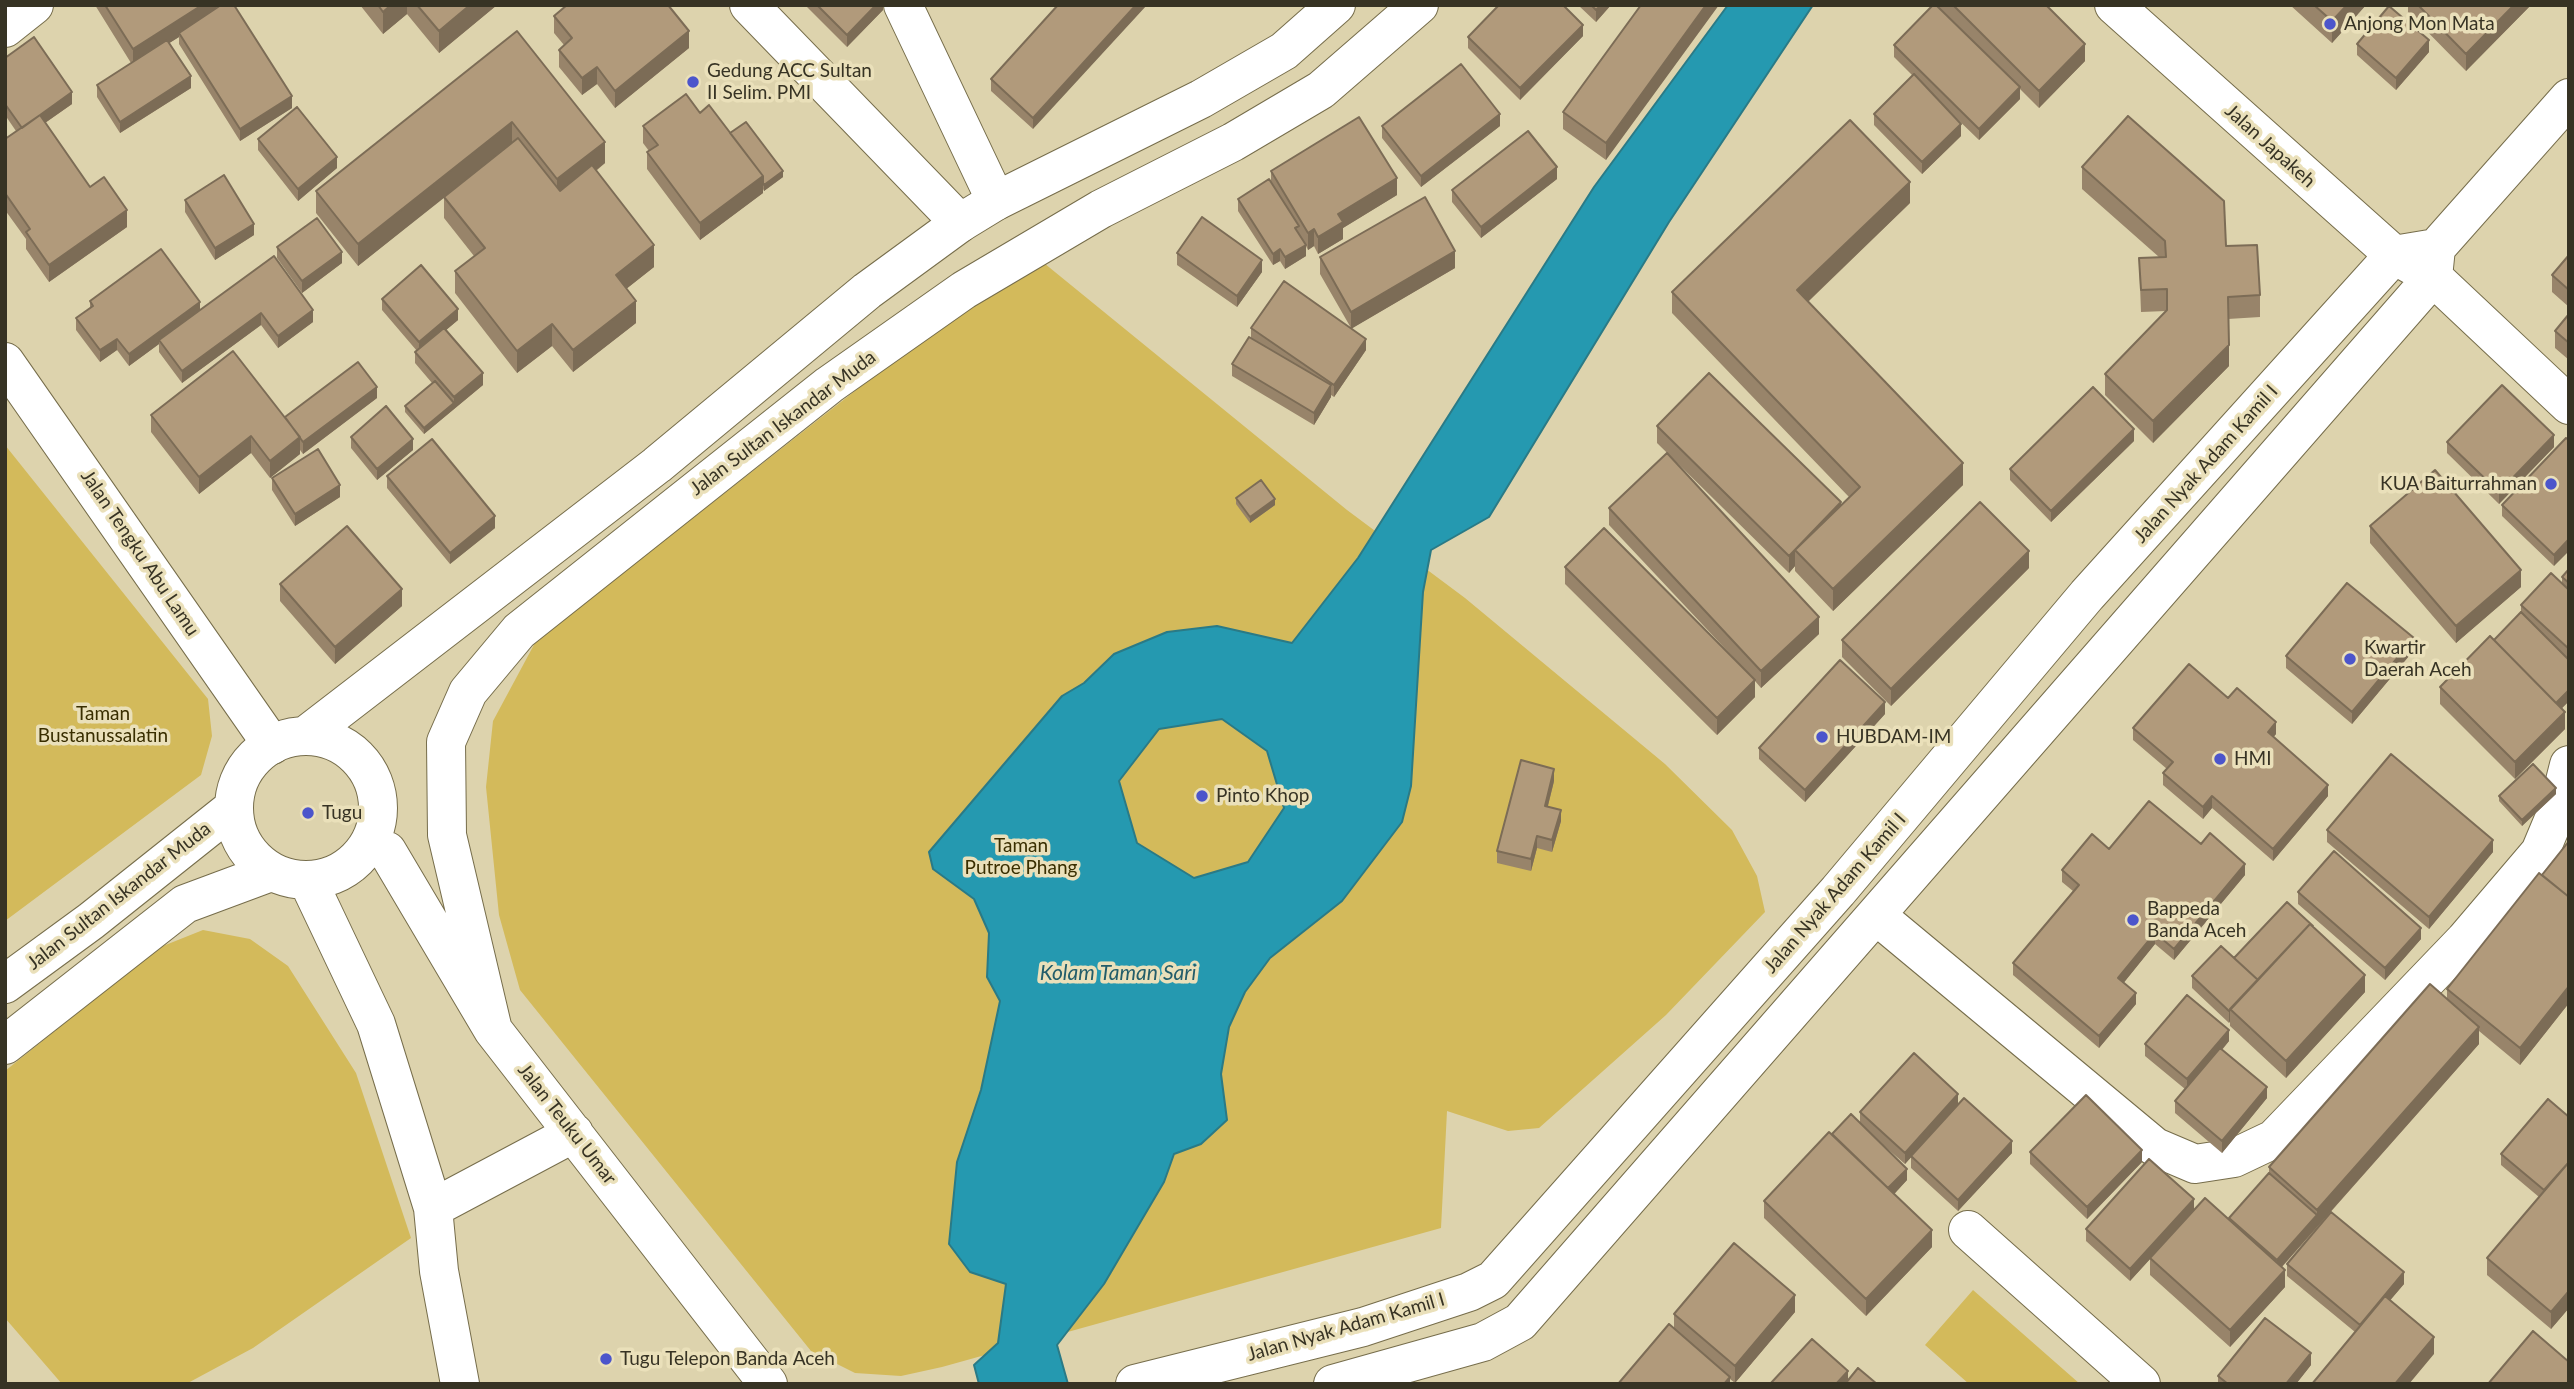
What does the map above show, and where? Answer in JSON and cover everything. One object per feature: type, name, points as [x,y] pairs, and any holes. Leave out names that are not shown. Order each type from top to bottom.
[{"type":"main road","points":[[5,28],[34,5]]},
{"type":"main road","points":[[749,5],[960,223]]},
{"type":"main road","points":[[903,5],[996,201]]},
{"type":"main road","points":[[288,741],[332,740],[355,754],[372,775],[379,801],[377,828],[351,866],[308,881],[289,879],[271,872],[253,858],[240,839],[233,808],[242,775],[255,758],[288,741],[657,465],[867,291],[960,223],[996,201],[1201,99],[1284,51],[1336,5]]},
{"type":"main road","name":"Jalan Sultan Iskandar Muda","points":[[493,1030],[447,835],[446,742],[468,692],[519,631],[830,385],[964,290],[1101,209],[1233,142],[1321,90],[1419,5]]},
{"type":"main road","name":"Jalan Japakeh","points":[[2115,5],[2394,256],[2434,263],[2569,405]]},
{"type":"main road","points":[[1333,1384],[1385,1378],[1483,1342],[1520,1322],[1877,916],[2434,263],[2569,98]]},
{"type":"main road","name":"Jalan Nyak Adam Kamil I","points":[[1141,1382],[1363,1327],[1469,1292],[1493,1280],[1838,891],[2087,596],[2394,256]]},
{"type":"main road","name":"Jalan Tengku Abu Lamu","points":[[5,362],[288,741]]},
{"type":"main road","points":[[1877,916],[2155,1147],[2195,1164],[2234,1158],[2274,1139],[2474,930],[2540,852],[2558,810],[2569,765]]},
{"type":"main road","name":"Jalan Sultan Iskandar Muda","points":[[5,984],[233,808]]},
{"type":"main road","name":"Jalan Teuku Umar","points":[[387,851],[493,1030],[768,1384]]},
{"type":"main road","points":[[5,1045],[186,904],[271,872]]},
{"type":"main road","points":[[308,881],[376,1024],[433,1208],[439,1271],[460,1384]]},
{"type":"main road","points":[[433,1208],[574,1133]]},
{"type":"main road","points":[[1968,1230],[2141,1384]]},
{"type":"main road","points":[[1363,1327],[1385,1378]]},
{"type":"green space","name":"Taman Putroe Phang","points":[[1039,259],[1347,510],[1465,598],[1665,764],[1732,830],[1757,876],[1765,912],[1666,1015],[1539,1128],[1508,1131],[1447,1111],[1441,1228],[942,1367],[901,1376],[855,1373],[811,1351],[520,990],[499,915],[486,787],[493,721],[536,641],[860,387]]},
{"type":"green space","name":"Taman Bustanussalatin","points":[[5,445],[208,699],[212,736],[201,775],[5,921]]},
{"type":"green space","points":[[203,930],[250,939],[288,966],[356,1073],[411,1238],[253,1348],[186,1384],[62,1384],[5,1318],[5,1071],[158,948]]},
{"type":"green space","points":[[1973,1290],[2080,1384],[1969,1384],[1925,1345]]},
{"type":"water","name":"Kolam Taman Sari","points":[[1728,5],[1813,5],[1669,222],[1489,517],[1431,550],[1423,592],[1411,786],[1402,822],[1342,901],[1270,958],[1245,992],[1229,1027],[1221,1074],[1227,1120],[1201,1144],[1174,1154],[1164,1182],[1104,1284],[1057,1345],[1068,1384],[979,1384],[974,1365],[998,1343],[1006,1284],[970,1272],[949,1244],[957,1162],[981,1090],[1000,1001],[987,977],[989,933],[974,899],[933,869],[929,852],[1062,696],[1084,683],[1114,654],[1167,632],[1217,626],[1292,643],[1358,558],[1594,187]],"holes":[[[1222,719],[1267,751],[1284,808],[1248,862],[1194,878],[1137,843],[1119,781],[1159,729]]]},
{"type":"building","points":[[105,5],[202,5],[133,49]]},
{"type":"building","points":[[221,5],[234,5],[292,96],[240,129],[179,33]]},
{"type":"building","points":[[378,5],[391,5],[383,12]]},
{"type":"building","points":[[417,5],[470,5],[439,31]]},
{"type":"building","points":[[567,5],[668,5],[689,31],[615,91],[597,67],[582,78],[559,50],[572,38],[554,16]]},
{"type":"building","points":[[817,5],[876,5],[847,35]]},
{"type":"building","points":[[1058,5],[1136,5],[1033,118],[991,79]]},
{"type":"building","points":[[1499,5],[1563,5],[1583,25],[1520,88],[1468,37]]},
{"type":"building","points":[[1641,5],[1706,5],[1606,143],[1563,112]]},
{"type":"building","points":[[1933,5],[2020,87],[1979,129],[1894,45]]},
{"type":"building","points":[[1953,5],[2046,5],[2085,44],[2039,91]]},
{"type":"building","points":[[2314,5],[2347,5],[2332,21]]},
{"type":"building","points":[[2418,5],[2514,5],[2466,54]]},
{"type":"building","points":[[2389,6],[2429,40],[2396,78],[2357,44]]},
{"type":"building","points":[[517,31],[605,142],[557,179],[512,122],[358,244],[316,191]]},
{"type":"building","points":[[34,37],[72,92],[22,128],[5,104],[5,58]]},
{"type":"building","points":[[167,40],[191,76],[120,122],[97,85]]},
{"type":"building","points":[[1461,64],[1500,114],[1421,176],[1382,126]]},
{"type":"building","points":[[1914,74],[1961,124],[1922,162],[1874,114]]},
{"type":"building","points":[[686,94],[700,113],[709,105],[763,176],[700,223],[647,152],[658,145],[643,126]]},
{"type":"building","points":[[297,107],[337,157],[298,189],[258,139]]},
{"type":"building","points":[[40,115],[90,187],[104,177],[127,210],[49,265],[26,232],[30,229],[5,193],[5,139]]},
{"type":"building","points":[[2128,116],[2224,201],[2226,246],[2257,245],[2260,295],[2228,297],[2229,345],[2153,421],[2105,374],[2167,310],[2167,289],[2141,290],[2139,258],[2166,257],[2165,241],[2082,167]]},
{"type":"building","points":[[1359,117],[1397,178],[1338,214],[1343,222],[1318,237],[1314,229],[1308,233],[1271,171]]},
{"type":"building","points":[[1850,120],[1910,182],[1797,290],[1963,463],[1833,589],[1795,550],[1860,487],[1672,292]]},
{"type":"building","points":[[746,122],[783,171],[764,185],[763,176],[730,133]]},
{"type":"building","points":[[1528,131],[1557,167],[1481,227],[1452,190]]},
{"type":"building","points":[[518,138],[560,191],[592,165],[654,245],[616,275],[636,301],[573,350],[552,324],[517,351],[455,271],[485,248],[444,197]]},
{"type":"building","points":[[224,175],[254,224],[215,248],[185,200]]},
{"type":"building","points":[[1269,179],[1299,226],[1295,228],[1306,245],[1285,257],[1280,249],[1273,254],[1238,199]]},
{"type":"building","points":[[1425,197],[1455,251],[1351,312],[1320,257]]},
{"type":"building","points":[[1202,217],[1262,260],[1237,296],[1177,253]]},
{"type":"building","points":[[317,218],[342,252],[302,281],[277,247]]},
{"type":"building","points":[[161,249],[200,302],[129,354],[117,339],[100,350],[76,318],[93,306],[90,301]]},
{"type":"building","points":[[2569,255],[2569,290],[2552,275]]},
{"type":"building","points":[[274,256],[313,310],[278,336],[261,313],[182,371],[159,340]]},
{"type":"building","points":[[421,265],[458,309],[419,342],[382,299]]},
{"type":"building","points":[[1284,281],[1366,339],[1334,385],[1251,328]]},
{"type":"building","points":[[2569,314],[2569,343],[2555,331]]},
{"type":"building","points":[[444,328],[483,373],[454,397],[415,352]]},
{"type":"building","points":[[1249,337],[1331,385],[1314,413],[1232,364]]},
{"type":"building","points":[[233,351],[300,437],[270,461],[251,436],[199,477],[151,415]]},
{"type":"building","points":[[358,362],[377,387],[303,442],[285,417]]},
{"type":"building","points":[[1709,373],[1841,502],[1789,556],[1657,426]]},
{"type":"building","points":[[435,381],[454,403],[424,428],[405,406]]},
{"type":"building","points":[[2502,385],[2554,435],[2499,492],[2447,442]]},
{"type":"building","points":[[2093,387],[2134,429],[2051,511],[2010,469]]},
{"type":"building","points":[[386,406],[413,439],[377,469],[351,437]]},
{"type":"building","name":"KUA Baiturrahman","points":[[2566,438],[2569,440],[2569,539],[2554,555],[2502,505]]},
{"type":"building","points":[[432,439],[495,516],[450,553],[387,476]]},
{"type":"building","points":[[318,449],[340,485],[295,514],[272,478]]},
{"type":"building","points":[[1667,453],[1819,617],[1761,671],[1609,508]]},
{"type":"building","points":[[2435,470],[2521,570],[2456,626],[2370,526]]},
{"type":"building","points":[[1261,480],[1275,499],[1250,517],[1236,498]]},
{"type":"building","points":[[1980,502],[2029,551],[1891,689],[1842,640]]},
{"type":"building","points":[[347,526],[402,589],[335,647],[280,584]]},
{"type":"building","points":[[1604,528],[1755,680],[1717,718],[1565,567]]},
{"type":"building","points":[[2569,569],[2569,583],[2562,577]]},
{"type":"building","points":[[2551,573],[2569,590],[2569,649],[2521,605]]},
{"type":"building","name":"Kwartir Daerah Aceh","points":[[2347,583],[2414,638],[2352,712],[2286,656]]},
{"type":"building","points":[[2521,612],[2569,660],[2569,690],[2556,703],[2494,640]]},
{"type":"building","points":[[2490,636],[2565,712],[2515,762],[2440,687]]},
{"type":"building","name":"HUBDAM-IM","points":[[1840,660],[1885,702],[1805,790],[1759,748]]},
{"type":"building","name":"HMI","points":[[2189,664],[2228,698],[2237,688],[2276,722],[2268,732],[2328,785],[2273,849],[2212,796],[2203,807],[2163,773],[2173,762],[2133,728]]},
{"type":"building","points":[[2391,754],[2493,840],[2429,917],[2327,830]]},
{"type":"building","points":[[1521,760],[1554,769],[1545,806],[1561,810],[1552,840],[1537,836],[1531,859],[1497,851]]},
{"type":"building","points":[[2533,764],[2556,788],[2522,820],[2499,796]]},
{"type":"building","name":"Bappeda Banda Aceh","points":[[2149,801],[2201,844],[2210,833],[2245,864],[2174,949],[2155,933],[2118,978],[2136,993],[2099,1036],[2013,963],[2079,885],[2062,870],[2092,834],[2109,849]]},
{"type":"building","points":[[2569,841],[2569,897],[2542,875]]},
{"type":"building","points":[[2334,851],[2421,928],[2385,968],[2298,892]]},
{"type":"building","points":[[2539,873],[2569,897],[2569,986],[2520,1048],[2447,989]]},
{"type":"building","points":[[2287,902],[2313,926],[2310,924],[2258,980],[2234,958]]},
{"type":"building","points":[[2310,924],[2365,975],[2286,1061],[2230,1009]]},
{"type":"building","points":[[2221,946],[2258,980],[2229,1011],[2192,976]]},
{"type":"building","points":[[2430,984],[2479,1027],[2317,1210],[2269,1167]]},
{"type":"building","points":[[2187,995],[2229,1030],[2187,1079],[2145,1044]]},
{"type":"building","points":[[2220,1048],[2267,1087],[2222,1141],[2175,1101]]},
{"type":"building","points":[[1914,1053],[1958,1094],[1905,1153],[1860,1112]]},
{"type":"building","points":[[2086,1095],[2142,1150],[2087,1207],[2030,1152]]},
{"type":"building","points":[[1964,1098],[2012,1141],[1958,1200],[1911,1156]]},
{"type":"building","points":[[2548,1099],[2569,1117],[2569,1162],[2544,1190],[2501,1154]]},
{"type":"building","points":[[1851,1114],[1907,1169],[1888,1188],[1832,1134]]},
{"type":"building","points":[[1829,1132],[1932,1230],[1866,1299],[1764,1201]]},
{"type":"building","points":[[2149,1159],[2194,1199],[2130,1269],[2086,1229]]},
{"type":"building","points":[[2569,1162],[2569,1291],[2551,1312],[2487,1258]]},
{"type":"building","points":[[2269,1173],[2317,1215],[2277,1260],[2229,1218]]},
{"type":"building","points":[[2205,1198],[2285,1270],[2230,1330],[2150,1258]]},
{"type":"building","points":[[2331,1212],[2404,1272],[2360,1325],[2287,1264]]},
{"type":"building","points":[[1734,1243],[1795,1295],[1735,1366],[1674,1314]]},
{"type":"building","points":[[2385,1296],[2434,1337],[2395,1384],[2312,1384]]},
{"type":"building","points":[[2265,1318],[2311,1353],[2286,1384],[2228,1384],[2218,1376]]},
{"type":"building","points":[[1669,1324],[1730,1377],[1724,1384],[1618,1384]]},
{"type":"building","points":[[2533,1331],[2569,1362],[2569,1384],[2488,1384]]},
{"type":"building","points":[[1812,1339],[1848,1371],[1836,1384],[1770,1384]]},
{"type":"building","points":[[1858,1368],[1877,1384],[1845,1384]]},
{"type":"place","name":"Anjong Mon Mata","points":[[2330,24]]},
{"type":"place","name":"Gedung ACC Sultan II Selim. PMI","points":[[693,82]]},
{"type":"place","name":"KUA Baiturrahman","points":[[2551,484]]},
{"type":"place","name":"Kwartir Daerah Aceh","points":[[2350,659]]},
{"type":"place","name":"HUBDAM-IM","points":[[1822,737]]},
{"type":"place","name":"HMI","points":[[2220,759]]},
{"type":"place","name":"Pinto Khop","points":[[1202,796]]},
{"type":"place","name":"Tugu","points":[[308,813]]},
{"type":"place","name":"Bappeda Banda Aceh","points":[[2133,920]]},
{"type":"place","name":"Tugu Telepon Banda Aceh","points":[[606,1359]]}]
